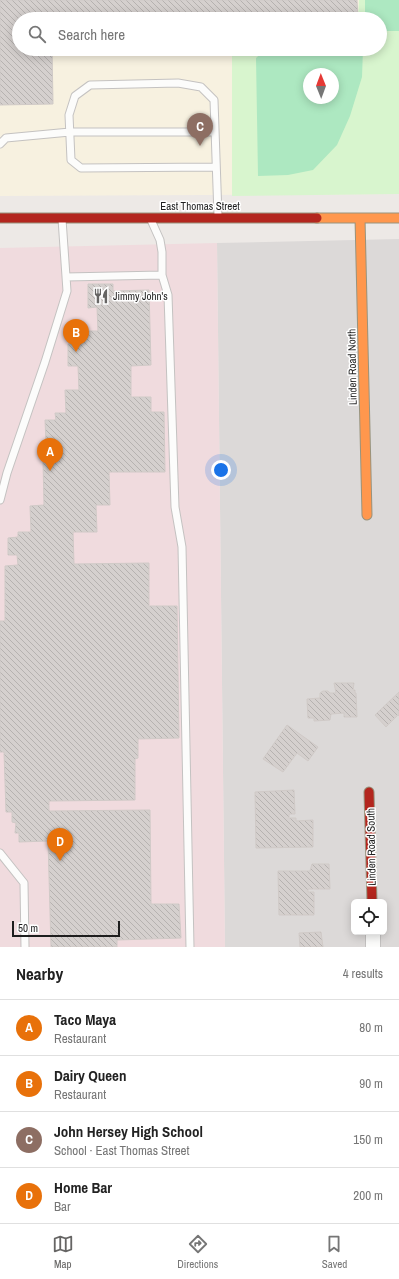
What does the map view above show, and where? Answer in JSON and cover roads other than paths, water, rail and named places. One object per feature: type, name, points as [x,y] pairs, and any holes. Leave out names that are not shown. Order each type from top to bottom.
[{"type":"street","name":"East Thomas Street","points":[[0,218],[399,218]]},
{"type":"street","name":"Linden Road North","points":[[360,218],[367,515]]},
{"type":"street","name":"Linden Road South","points":[[369,792],[372,899]]},
{"type":"street","points":[[373,935],[373,947]]},
{"type":"lane","points":[[216,167],[81,168],[71,160],[69,115],[75,96],[90,85],[178,83],[201,87],[214,100],[218,218]]},
{"type":"lane","points":[[0,144],[6,138],[70,132],[215,132]]},
{"type":"lane","points":[[0,500],[7,473],[45,362],[67,291],[62,218]]},
{"type":"lane","points":[[150,218],[160,240],[162,252],[162,276],[168,295],[175,507],[182,547],[190,947]]},
{"type":"lane","points":[[66,277],[162,276]]},
{"type":"lane","points":[[0,853],[24,883],[25,947]]},
{"type":"place","name":"John Hersey High School","points":[[200,146]]},
{"type":"place","name":"Jimmy John's","points":[[101,296]]},
{"type":"place","name":"Dairy Queen","points":[[76,352]]},
{"type":"place","name":"Taco Maya","points":[[50,471]]},
{"type":"place","name":"Home Bar","points":[[60,861]]}]
